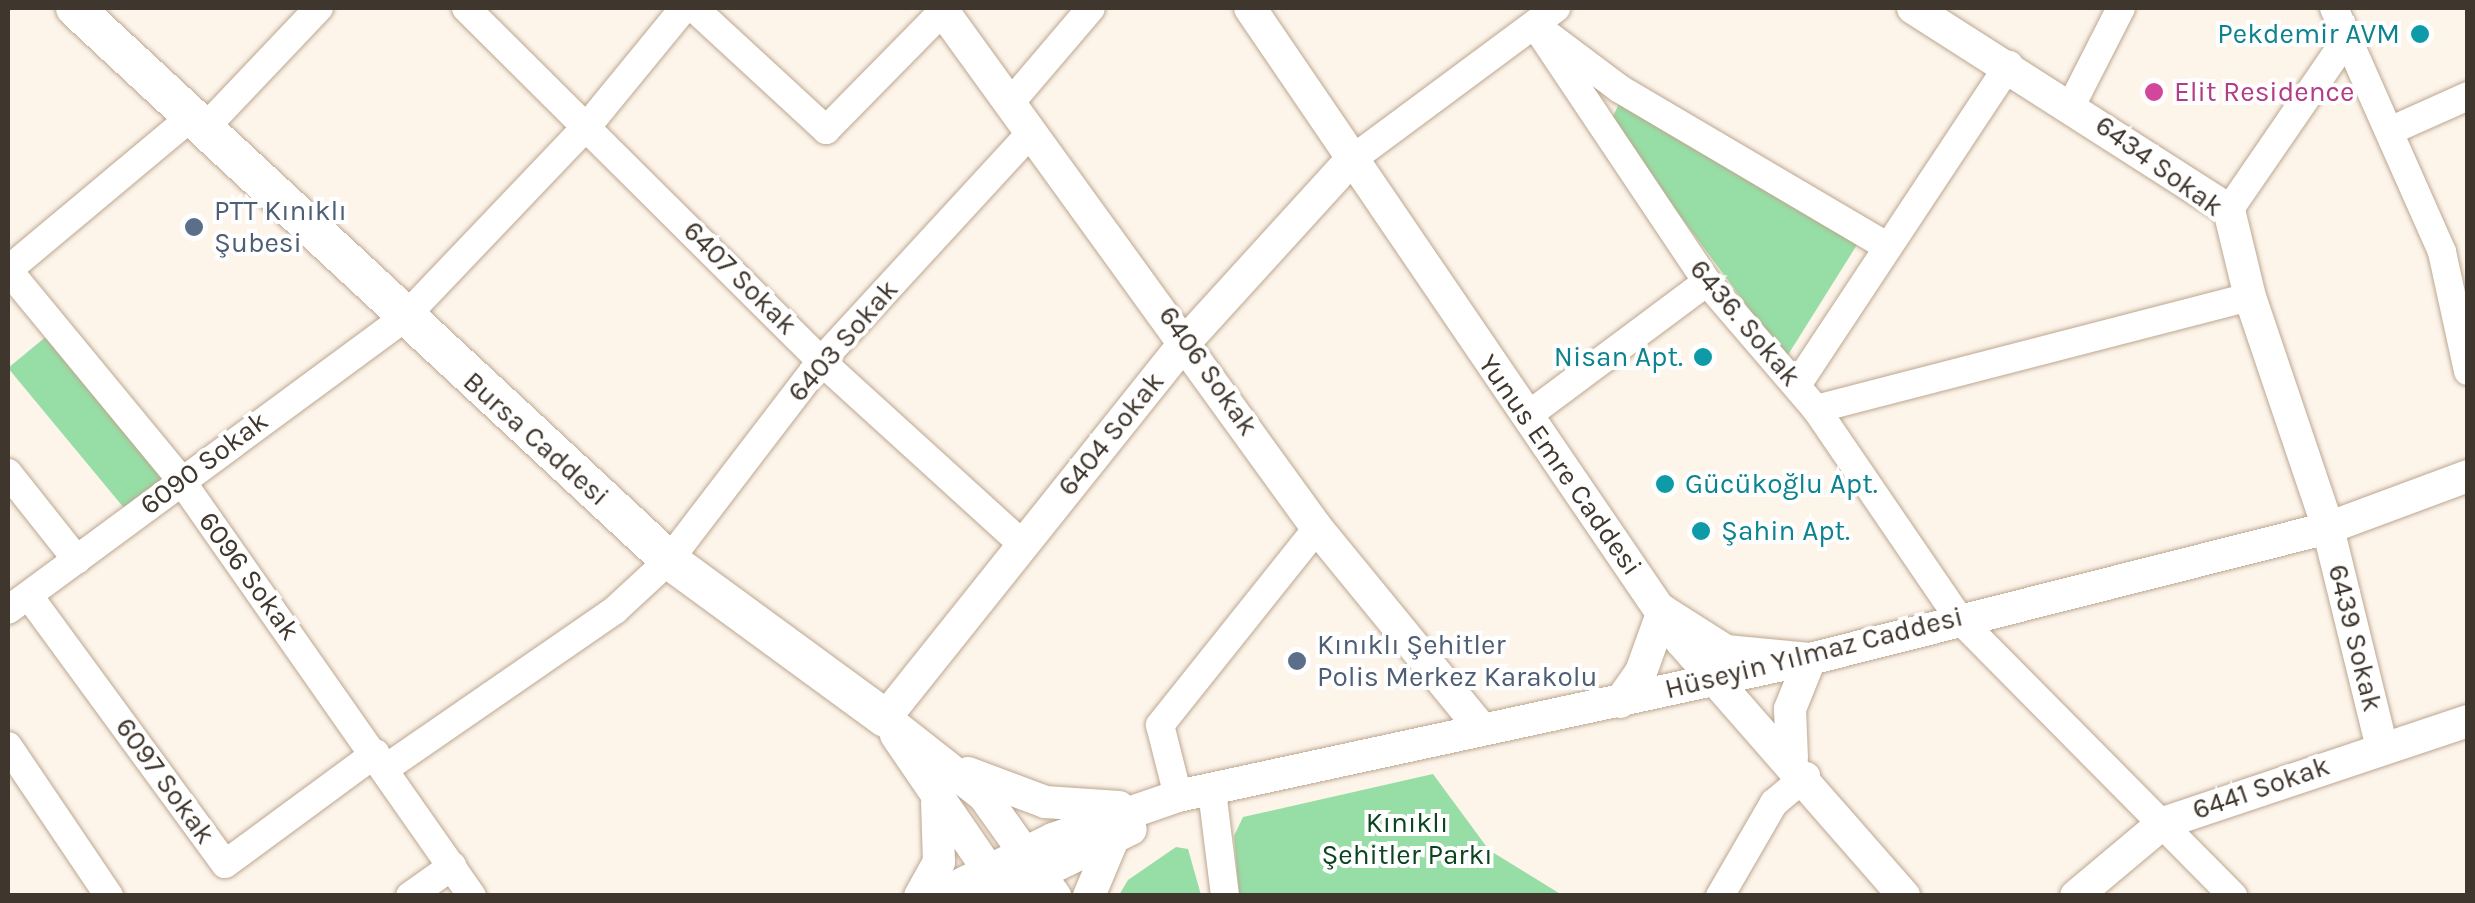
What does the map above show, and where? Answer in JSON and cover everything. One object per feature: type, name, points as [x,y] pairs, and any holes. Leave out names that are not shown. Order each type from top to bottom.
[{"type":"main road","name":"Bursa Caddesi","points":[[75,8],[403,319],[669,560],[885,718]]},
{"type":"street","points":[[8,270],[197,123],[319,8]]},
{"type":"street","name":"6407 Sokak","points":[[466,8],[589,124],[821,360],[1021,543]]},
{"type":"street","name":"6090 Sokak","points":[[18,603],[180,479],[403,319],[589,124],[684,8]]},
{"type":"street","points":[[694,8],[826,130],[944,9]]},
{"type":"street","points":[[1011,102],[1091,8]]},
{"type":"street","name":"Yunus Emre Caddesi","points":[[1250,8],[1350,160],[1708,676],[1794,762],[1904,896]]},
{"type":"street","name":"6434 Sokak","points":[[1913,8],[2072,104],[2229,210],[2250,297],[2328,528]]},
{"type":"street","points":[[2072,104],[2121,8]]},
{"type":"street","points":[[2334,8],[2392,130],[2442,252],[2468,371]]},
{"type":"street","name":"6406 Sokak","points":[[944,9],[1031,133],[1188,339],[1317,528],[1480,727]]},
{"type":"street","points":[[1350,160],[1543,14],[1620,89],[1887,246]]},
{"type":"street","name":"6436. Sokak","points":[[1543,14],[1707,282],[1816,409],[1959,619],[2233,896]]},
{"type":"street","points":[[2229,210],[2348,38]]},
{"type":"street","points":[[1797,385],[2009,65]]},
{"type":"street","points":[[2392,130],[2468,96]]},
{"type":"street","name":"6403 Sokak","points":[[669,560],[821,360],[1031,133]]},
{"type":"street","name":"6404 Sokak","points":[[885,718],[1021,543],[1188,339],[1350,160]]},
{"type":"street","name":"6096 Sokak","points":[[8,270],[180,479],[472,896]]},
{"type":"street","points":[[1527,416],[1707,282]]},
{"type":"street","points":[[1816,409],[2250,297]]},
{"type":"street","points":[[8,473],[77,560]]},
{"type":"street","name":"Hüseyin Yılmaz Caddesi","points":[[1040,873],[1138,808],[1178,796],[1480,727],[1626,701],[1708,676],[1810,659],[2328,528],[2468,476]]},
{"type":"street","points":[[1178,796],[1160,725],[1317,528]]},
{"type":"street","name":"6439 Sokak","points":[[2328,528],[2382,748]]},
{"type":"street","name":"6097 Sokak","points":[[18,603],[226,864],[615,610],[669,560]]},
{"type":"street","points":[[1720,896],[1794,762],[1791,704],[1810,659],[1726,651],[1663,611],[1626,701],[1718,707],[1794,762]]},
{"type":"street","points":[[885,718],[955,768],[1045,802],[1138,808]]},
{"type":"street","name":"Bursa Caddesi","points":[[885,718],[997,888]]},
{"type":"street","name":"6441 Sokak","points":[[2076,896],[2163,822],[2468,721]]},
{"type":"street","points":[[8,746],[109,896]]},
{"type":"street","points":[[937,896],[997,888],[1040,873],[955,768]]},
{"type":"street","points":[[1212,791],[1225,896]]},
{"type":"street","name":"Hüseyin Yılmaz Caddesi","points":[[1040,873],[1212,791]]},
{"type":"street","points":[[920,896],[942,845],[936,798]]},
{"type":"street","points":[[1089,896],[1113,839]]},
{"type":"street","points":[[410,896],[452,866]]},
{"type":"green space","points":[[1621,100],[1860,240],[1786,358],[1610,122]]},
{"type":"green space","points":[[48,335],[167,475],[124,508],[8,368]]},
{"type":"green space","name":"Kınıklı Şehitler Parkı","points":[[1433,774],[1489,850],[1562,895],[1239,895],[1234,836],[1243,817]]},
{"type":"green space","points":[[1176,847],[1188,849],[1201,895],[1119,895],[1128,880]]},
{"type":"place","name":"Pekdemir AVM","points":[[2420,34]]},
{"type":"place","name":"Elit Residence","points":[[2154,92]]},
{"type":"place","name":"PTT Kınıklı Şubesi","points":[[194,227]]},
{"type":"place","name":"Nisan Apt.","points":[[1703,357]]},
{"type":"place","name":"Gücükoğlu Apt.","points":[[1665,484]]},
{"type":"place","name":"Şahin Apt.","points":[[1701,531]]},
{"type":"place","name":"Kınıklı Şehitler Polis Merkez Karakolu","points":[[1297,661]]}]
